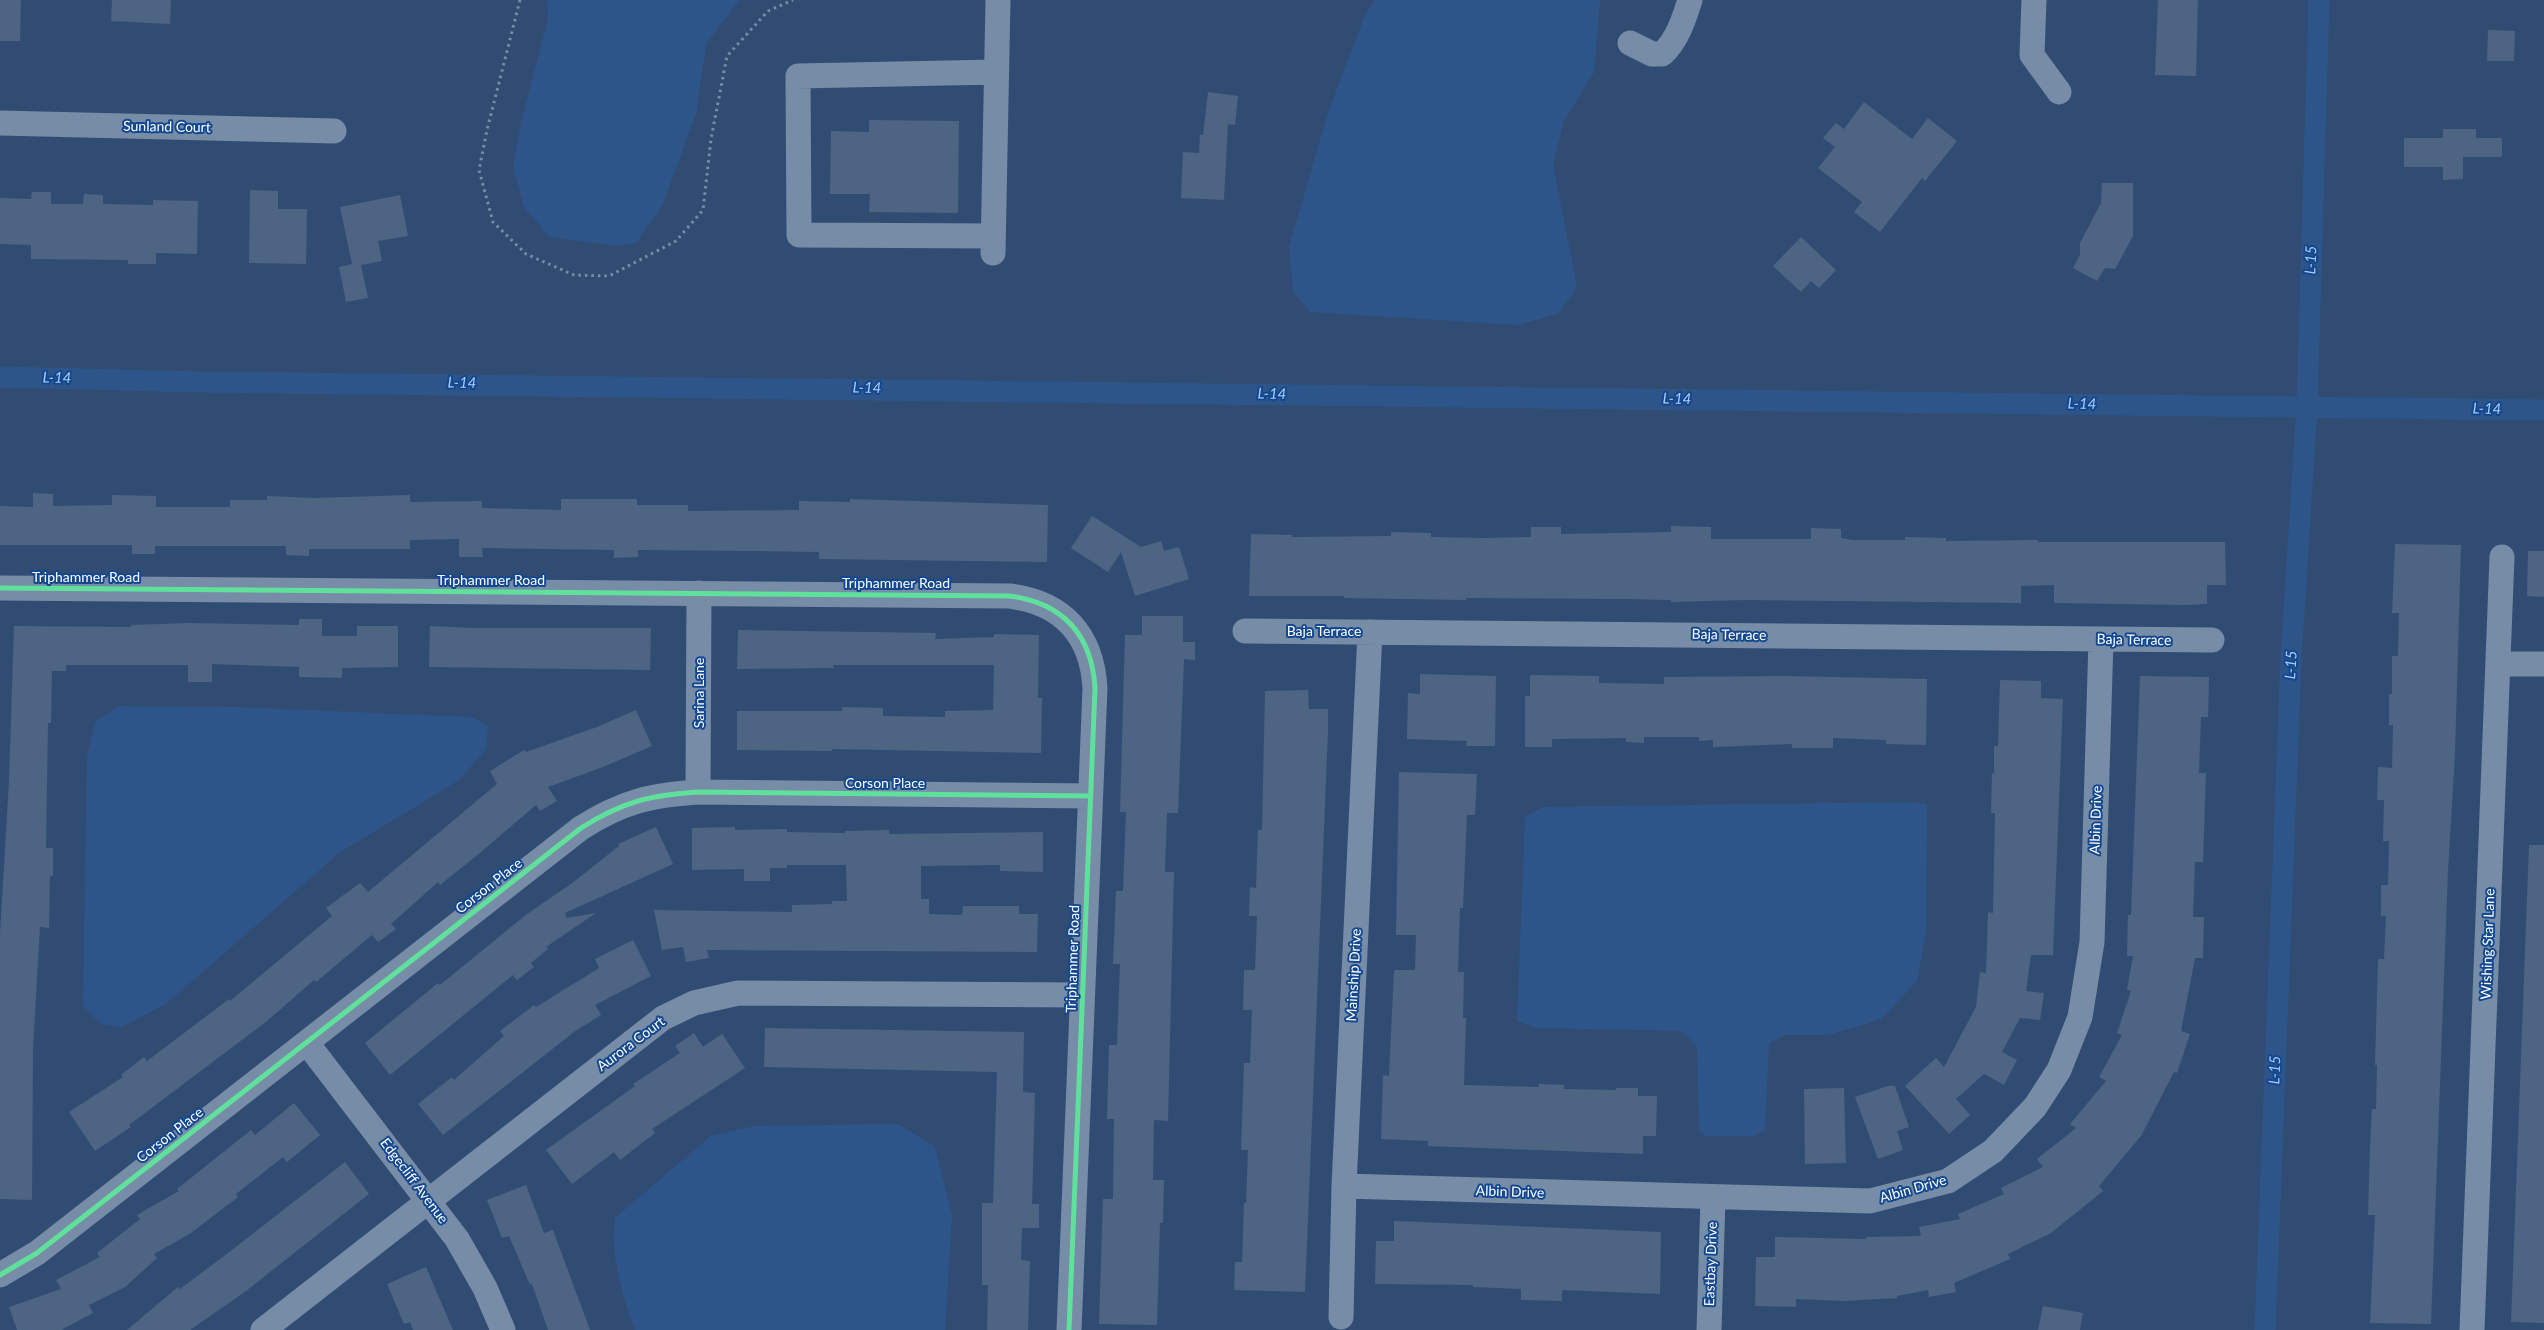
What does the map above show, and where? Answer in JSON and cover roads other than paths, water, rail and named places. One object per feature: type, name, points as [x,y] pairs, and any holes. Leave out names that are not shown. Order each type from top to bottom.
[{"type":"street","points":[[996,72],[798,76],[799,235],[993,245],[998,0]]},
{"type":"street","points":[[1630,43],[1652,54],[1662,54],[1670,48],[1690,0]]},
{"type":"street","points":[[2034,0],[2032,55],[2059,92]]},
{"type":"street","name":"Sunland Court","points":[[0,123],[334,131]]},
{"type":"street","name":"Wishing Star Lane","points":[[2472,1330],[2500,664],[2502,557]]},
{"type":"street","name":"Triphammer Road","points":[[0,588],[1010,596],[1025,598],[1047,606],[1066,619],[1077,630],[1091,657],[1095,688],[1069,1330]]},
{"type":"street","name":"Sarina Lane","points":[[698,792],[700,593]]},
{"type":"street","name":"Baja Terrace","points":[[1245,631],[2212,640]]},
{"type":"street","name":"Mainship Drive","points":[[1341,1317],[1344,1186],[1370,632]]},
{"type":"street","name":"Albin Drive","points":[[1344,1186],[1870,1201],[1948,1181],[1993,1151],[2036,1106],[2059,1070],[2080,1017],[2092,942],[2101,639]]},
{"type":"street","points":[[2500,664],[2544,664]]},
{"type":"street","name":"Corson Place","points":[[0,1275],[37,1253],[581,828],[601,815],[634,800],[661,794],[698,792],[1090,796]]},
{"type":"street","name":"Aurora Court","points":[[263,1330],[663,1018],[694,1002],[738,993],[1082,995]]},
{"type":"street","name":"Edgecliff Avenue","points":[[307,1043],[457,1239],[485,1288],[503,1330]]},
{"type":"street","name":"Eastbay Drive","points":[[1709,1330],[1713,1198]]},
{"type":"water","points":[[547,0],[739,0],[706,44],[696,114],[662,206],[636,243],[617,246],[550,237],[524,207],[513,167],[521,123],[548,19]]},
{"type":"water","points":[[1375,0],[1600,0],[1594,72],[1564,121],[1553,165],[1577,287],[1559,313],[1518,325],[1310,312],[1293,291],[1289,247],[1328,113],[1365,15]]},
{"type":"water","points":[[120,706],[235,707],[471,717],[488,726],[486,749],[459,780],[339,853],[166,1004],[121,1027],[101,1024],[83,1006],[87,756],[96,721]]},
{"type":"water","points":[[1908,802],[1927,804],[1926,933],[1917,981],[1881,1019],[1829,1035],[1785,1035],[1769,1043],[1765,1130],[1754,1136],[1707,1136],[1699,1131],[1697,1046],[1682,1031],[1539,1028],[1517,1021],[1525,817],[1543,807]]},
{"type":"water","points":[[898,1124],[935,1147],[952,1215],[945,1330],[635,1330],[618,1275],[614,1246],[615,1218],[711,1136],[755,1126]]},
{"type":"waterway","name":"L-15","points":[[2265,1330],[2291,659],[2307,406],[2319,0]]},
{"type":"waterway","name":"L-14","points":[[0,377],[202,382],[2544,410]]}]
